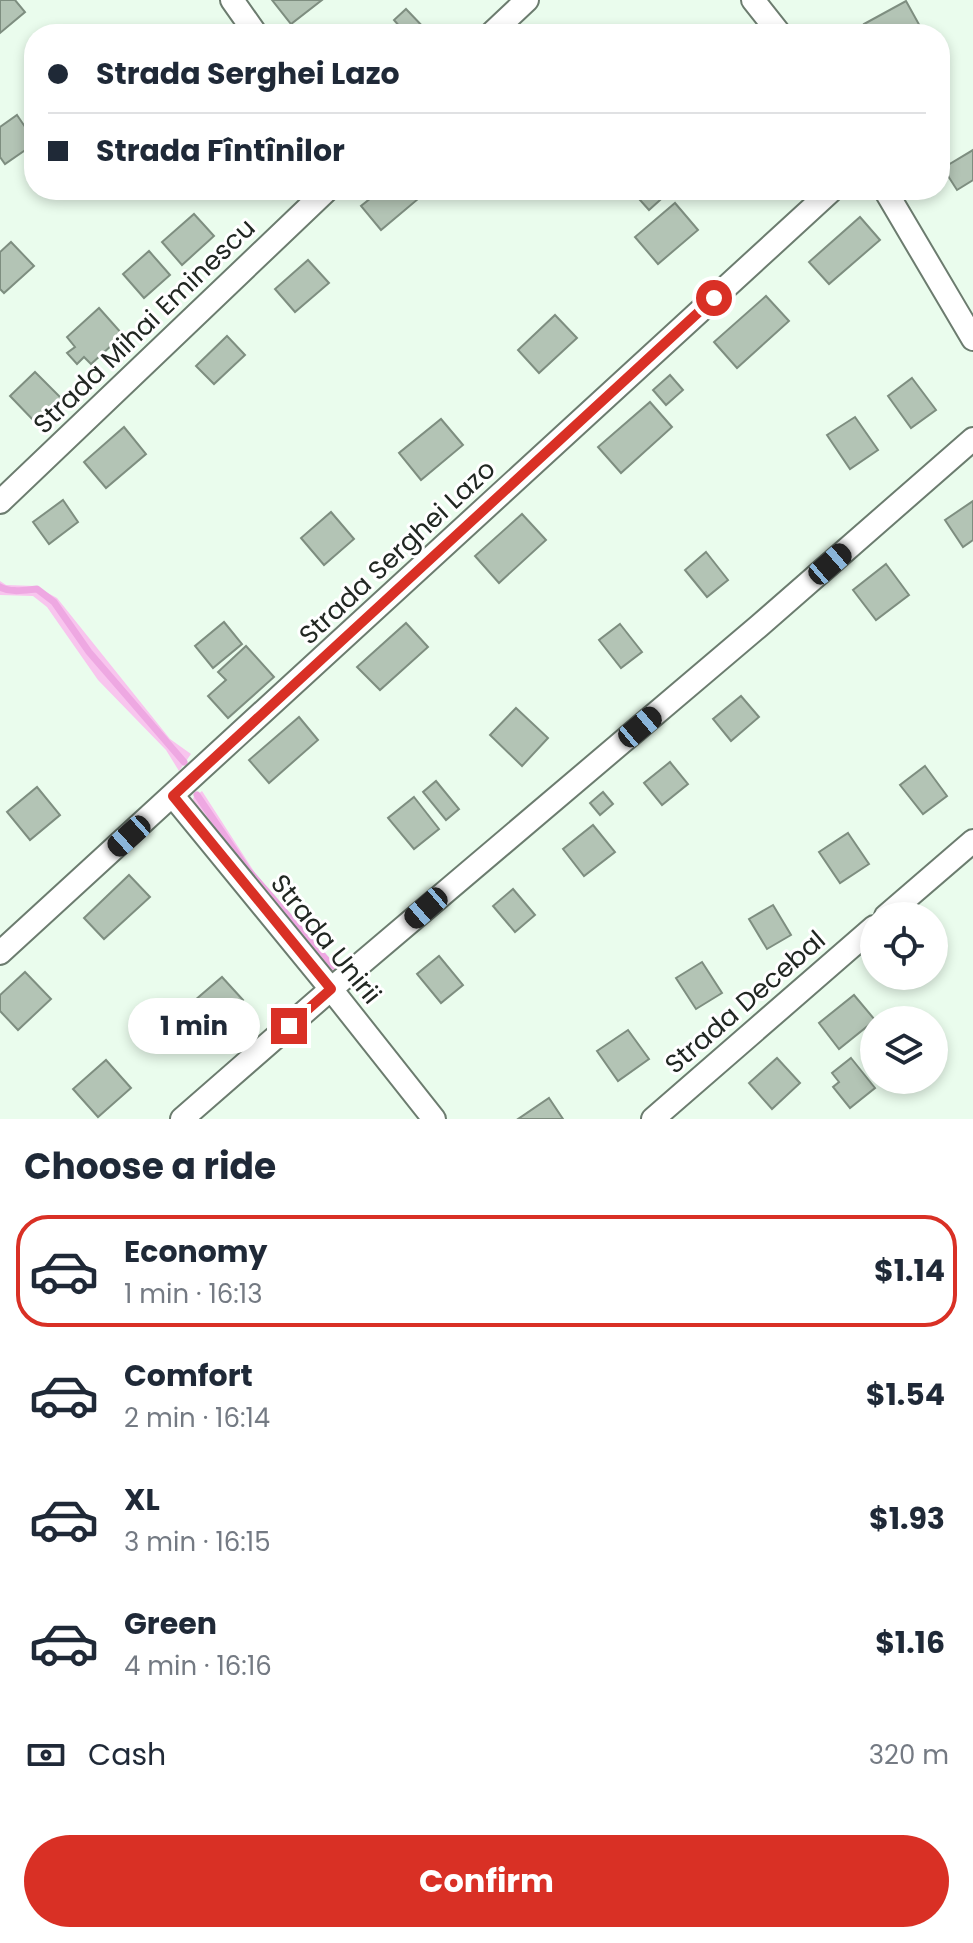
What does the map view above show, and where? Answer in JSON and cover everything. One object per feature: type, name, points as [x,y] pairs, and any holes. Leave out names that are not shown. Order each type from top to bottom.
[{"type":"street","points":[[232,0],[249,24]]},
{"type":"street","points":[[502,24],[527,0]]},
{"type":"street","points":[[753,0],[772,24]]},
{"type":"street","name":"Strada Mihai Eminescu","points":[[0,502],[317,200]]},
{"type":"street","name":"Strada Serghei Lazo","points":[[0,953],[821,200]]},
{"type":"street","points":[[891,200],[973,339]]},
{"type":"street","points":[[182,1119],[973,439]]},
{"type":"street","name":"Strada Unirii","points":[[173,796],[434,1119]]},
{"type":"street","points":[[902,902],[973,841]]},
{"type":"street","name":"Strada Decebal","points":[[653,1119],[860,939]]},
{"type":"shaded area","points":[[0,581],[6,585],[35,586],[57,598],[170,739],[191,754],[179,771],[166,750],[98,680],[47,607],[33,596],[0,595]]},
{"type":"shaded area","points":[[202,791],[255,873],[337,970],[329,977],[197,818],[193,798]]},
{"type":"building","points":[[0,0],[15,0],[25,12],[0,33]]},
{"type":"building","points":[[272,0],[322,0],[291,24]]},
{"type":"building","points":[[906,1],[919,24],[864,24]]},
{"type":"building","points":[[406,9],[420,24],[397,24],[394,20]]},
{"type":"building","points":[[17,115],[24,125],[24,151],[5,164],[0,157],[0,127]]},
{"type":"building","points":[[973,150],[973,180],[957,190],[950,179],[950,164]]},
{"type":"building","points":[[368,200],[417,200],[381,230],[361,206]]},
{"type":"building","points":[[640,200],[660,200],[649,210]]},
{"type":"building","points":[[675,203],[698,230],[658,264],[635,237]]},
{"type":"building","points":[[194,214],[214,236],[182,265],[162,242]]},
{"type":"building","points":[[860,217],[880,240],[829,284],[809,262]]},
{"type":"building","points":[[11,242],[34,266],[4,293],[0,289],[0,252]]},
{"type":"building","points":[[149,251],[170,275],[144,298],[123,274]]},
{"type":"building","points":[[308,260],[329,283],[295,312],[275,289]]},
{"type":"building","points":[[766,296],[789,321],[737,368],[714,342]]},
{"type":"building","points":[[99,308],[123,335],[91,364],[84,357],[77,364],[67,353],[75,347],[67,337]]},
{"type":"building","points":[[555,315],[577,338],[539,373],[518,350]]},
{"type":"building","points":[[227,336],[245,355],[214,384],[196,366]]},
{"type":"building","points":[[35,372],[61,398],[36,423],[10,396]]},
{"type":"building","points":[[670,375],[683,390],[666,405],[653,390]]},
{"type":"building","points":[[912,378],[936,410],[911,428],[888,396]]},
{"type":"building","points":[[650,402],[672,427],[621,473],[598,447]]},
{"type":"building","points":[[855,417],[878,450],[850,469],[827,435]]},
{"type":"building","points":[[441,419],[463,445],[421,480],[399,453]]},
{"type":"building","points":[[124,427],[146,454],[106,488],[84,462]]},
{"type":"building","points":[[63,500],[78,522],[49,544],[33,522]]},
{"type":"building","points":[[973,501],[973,540],[963,547],[945,520]]},
{"type":"building","points":[[331,512],[354,539],[324,565],[301,538]]},
{"type":"building","points":[[522,514],[546,540],[499,583],[475,556]]},
{"type":"building","points":[[706,552],[728,580],[707,597],[685,570]]},
{"type":"building","points":[[886,564],[909,595],[876,620],[853,590]]},
{"type":"building","points":[[224,622],[242,644],[213,668],[195,646]]},
{"type":"building","points":[[406,623],[428,647],[380,690],[357,667]]},
{"type":"building","points":[[620,624],[642,652],[621,668],[599,640]]},
{"type":"building","points":[[246,646],[274,677],[228,718],[208,696],[226,680],[218,672]]},
{"type":"building","points":[[741,696],[759,717],[731,741],[713,719]]},
{"type":"building","points":[[516,708],[548,738],[522,766],[490,735]]},
{"type":"building","points":[[299,717],[318,740],[269,783],[249,760]]},
{"type":"building","points":[[670,762],[688,784],[662,805],[644,783]]},
{"type":"building","points":[[925,766],[947,796],[923,814],[900,785]]},
{"type":"building","points":[[436,781],[459,809],[446,820],[423,792]]},
{"type":"building","points":[[37,787],[60,815],[30,840],[7,812]]},
{"type":"building","points":[[603,792],[613,804],[600,815],[590,803]]},
{"type":"building","points":[[414,797],[439,829],[414,849],[388,818]]},
{"type":"building","points":[[593,825],[615,852],[584,876],[563,849]]},
{"type":"building","points":[[848,833],[869,864],[840,883],[819,852]]},
{"type":"building","points":[[129,875],[150,897],[104,939],[84,918]]},
{"type":"building","points":[[513,889],[535,915],[515,932],[493,906]]},
{"type":"building","points":[[773,905],[791,935],[767,949],[749,919]]},
{"type":"building","points":[[439,956],[463,985],[441,1003],[417,974]]},
{"type":"building","points":[[702,962],[722,993],[696,1009],[676,978]]},
{"type":"building","points":[[25,972],[51,999],[18,1030],[0,1011],[0,995]]},
{"type":"building","points":[[222,977],[243,1000],[195,1043],[173,1019]]},
{"type":"building","points":[[854,995],[863,1006],[860,1006],[860,1032],[839,1049],[819,1023]]},
{"type":"building","points":[[628,1030],[649,1059],[618,1081],[597,1051]]},
{"type":"building","points":[[777,1058],[800,1083],[772,1109],[749,1083]]},
{"type":"building","points":[[851,1058],[860,1069],[860,1094],[868,1094],[850,1108],[833,1087],[839,1082],[832,1073]]},
{"type":"building","points":[[106,1060],[131,1088],[98,1117],[73,1089]]},
{"type":"building","points":[[549,1098],[563,1119],[518,1119]]},
{"type":"waterway","points":[[0,587],[13,591],[37,589],[54,602],[89,652],[184,762]]},
{"type":"waterway","points":[[197,795],[247,869],[332,966]]},
{"type":"route","points":[[289,1026],[331,989],[173,796],[714,298]]}]
